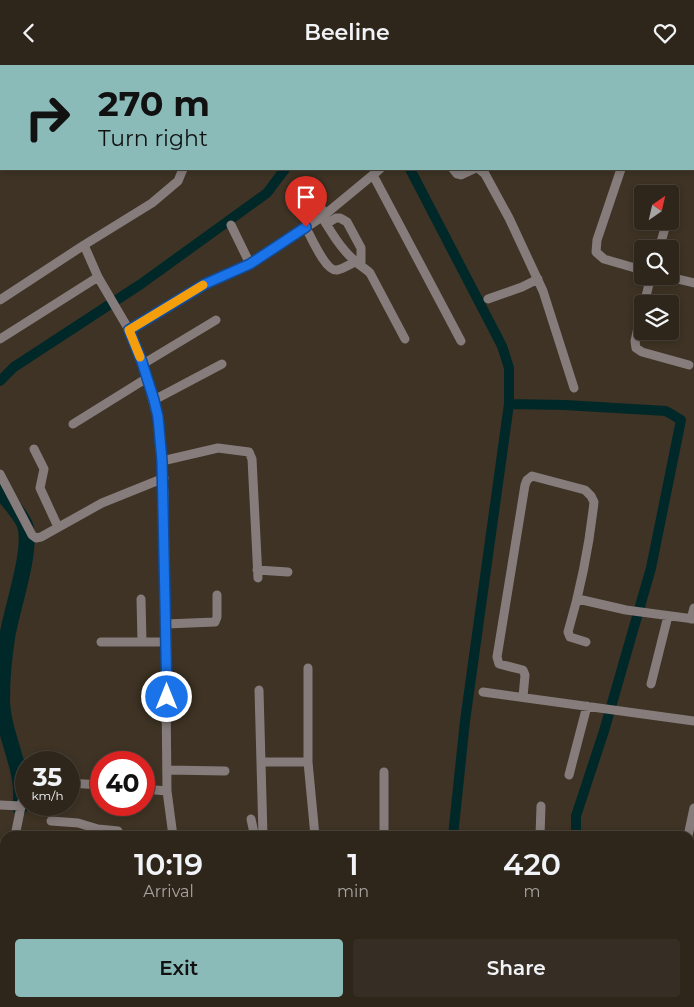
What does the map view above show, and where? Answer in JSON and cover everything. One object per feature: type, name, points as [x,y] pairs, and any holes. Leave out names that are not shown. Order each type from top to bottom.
[{"type":"street","points":[[0,300],[152,203],[178,181],[183,170]]},
{"type":"street","points":[[454,170],[457,175],[461,175],[472,170]]},
{"type":"street","points":[[481,170],[509,218],[538,279],[552,315],[574,388]]},
{"type":"street","points":[[621,170],[597,240],[596,253],[604,259],[634,268]]},
{"type":"street","points":[[129,330],[205,284],[250,264],[306,227],[324,218],[377,172],[461,341]]},
{"type":"street","points":[[304,181],[333,235],[358,263],[370,273],[406,339]]},
{"type":"street","points":[[324,218],[340,217],[347,222],[361,248],[358,263]]},
{"type":"street","points":[[231,225],[250,264]]},
{"type":"street","points":[[306,227],[326,264],[332,270],[358,263]]},
{"type":"street","points":[[84,245],[98,277],[129,330],[143,364],[158,417],[164,478],[167,791],[172,831]]},
{"type":"street","points":[[0,339],[98,277]]},
{"type":"street","points":[[488,299],[538,279]]},
{"type":"street","points":[[679,279],[694,283]]},
{"type":"street","points":[[143,364],[216,320]]},
{"type":"street","points":[[635,340],[636,348],[642,352],[689,365]]},
{"type":"street","points":[[154,400],[222,364]]},
{"type":"street","points":[[73,424],[147,378]]},
{"type":"street","points":[[162,461],[218,448],[249,452],[252,459],[257,574],[288,572]]},
{"type":"street","points":[[34,449],[44,469],[40,488],[58,527]]},
{"type":"street","points":[[0,474],[32,535],[36,538],[102,503],[164,478]]},
{"type":"street","points":[[523,697],[525,675],[523,671],[499,663],[497,657],[525,485],[532,476],[585,490],[594,502],[588,556],[568,632],[573,639],[586,641]]},
{"type":"street","points":[[166,624],[215,622],[218,617],[217,595]]},
{"type":"street","points":[[141,599],[142,642]]},
{"type":"street","points":[[578,599],[634,611],[693,619],[694,608]]},
{"type":"street","points":[[651,684],[668,616]]},
{"type":"street","points":[[102,642],[166,642]]},
{"type":"street","points":[[308,669],[308,762],[315,831]]},
{"type":"street","points":[[259,690],[263,831]]},
{"type":"street","points":[[483,692],[694,721]]},
{"type":"street","points":[[569,775],[587,705]]},
{"type":"street","points":[[261,762],[308,762]]},
{"type":"street","points":[[167,770],[225,771]]},
{"type":"street","points":[[384,772],[384,831]]},
{"type":"street","points":[[155,790],[167,791]]},
{"type":"street","points":[[540,831],[541,807]]},
{"type":"street","points":[[689,831],[694,808]]},
{"type":"street","points":[[16,831],[18,816]]},
{"type":"street","points":[[251,819],[254,831]]},
{"type":"street","points":[[51,821],[78,823],[98,829],[118,830]]},
{"type":"waterway","points":[[0,381],[14,367],[141,284],[267,193],[284,170]]},
{"type":"waterway","points":[[411,170],[502,346],[509,368],[509,404],[465,721],[454,831]]},
{"type":"waterway","points":[[509,404],[666,411],[681,420],[651,568],[604,731],[576,816],[576,831]]},
{"type":"waterway","points":[[0,491],[23,521],[27,536],[24,564],[9,626],[3,668],[3,713],[15,760]]},
{"type":"slow traffic","points":[[140,357],[129,330],[203,285]]},
{"type":"route","points":[[167,697],[164,492],[158,417],[142,362],[129,330],[205,284],[250,264],[306,227]]}]
